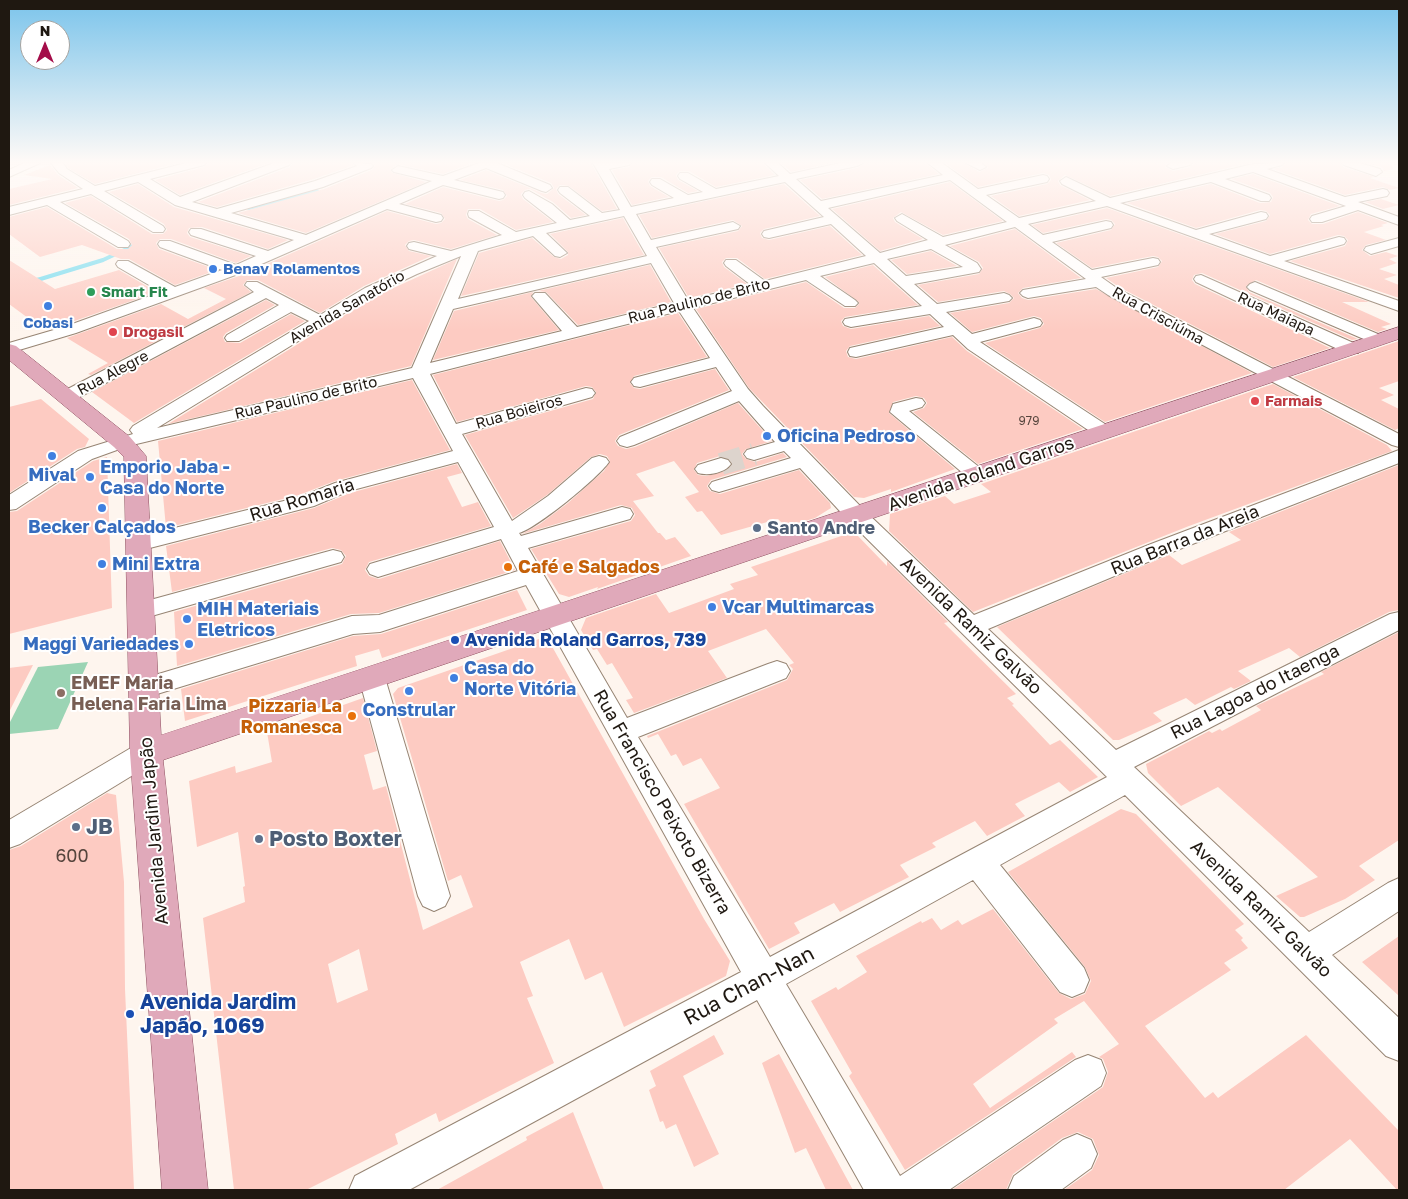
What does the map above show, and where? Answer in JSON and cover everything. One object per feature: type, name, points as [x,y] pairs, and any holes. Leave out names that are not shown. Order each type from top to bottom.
[{"type":"main road","name":"Avenida Roland Garros","points":[[146,754],[1399,333]]},
{"type":"main road","name":"Avenida Jardim Japão","points":[[9,349],[122,442],[135,456],[146,754],[185,1190]]},
{"type":"street","points":[[81,219],[123,244]]},
{"type":"street","points":[[143,219],[158,228]]},
{"type":"street","points":[[237,219],[308,240]]},
{"type":"street","points":[[9,349],[70,330],[174,293],[270,256],[355,219]]},
{"type":"street","points":[[483,219],[514,236]]},
{"type":"street","points":[[560,219],[566,224]]},
{"type":"street","name":"Avenida Sanatório","points":[[157,428],[320,321],[389,281],[462,251],[514,236],[590,219]]},
{"type":"street","name":"Avenida Ramiz Galvão","points":[[633,219],[683,305],[742,393],[796,453],[857,516],[1399,1043]]},
{"type":"street","points":[[769,234],[834,219],[968,340],[1104,432]]},
{"type":"street","points":[[903,219],[974,269],[903,281]]},
{"type":"street","name":"Rua Crisciúma","points":[[1013,219],[1091,277],[1132,303],[1399,441]]},
{"type":"street","name":"Rua Paulino de Brito","points":[[9,504],[85,455],[157,428],[420,371],[1031,219]]},
{"type":"street","points":[[1152,219],[1399,306]]},
{"type":"street","points":[[1195,234],[1250,219]]},
{"type":"street","points":[[1333,223],[1346,219]]},
{"type":"street","points":[[1041,240],[1106,225]]},
{"type":"street","points":[[446,306],[652,252],[733,226]]},
{"type":"street","points":[[535,231],[560,253]]},
{"type":"street","points":[[196,232],[270,256]]},
{"type":"street","points":[[1271,260],[1339,241]]},
{"type":"street","points":[[1370,250],[1399,242]]},
{"type":"street","points":[[165,244],[232,271],[320,321]]},
{"type":"street","points":[[414,246],[462,251],[446,306],[420,371]]},
{"type":"street","points":[[1028,292],[1153,262]]},
{"type":"street","points":[[123,264],[174,293]]},
{"type":"street","points":[[731,264],[762,286]]},
{"type":"street","points":[[806,274],[850,303]]},
{"type":"street","points":[[1016,282],[1091,277]]},
{"type":"street","name":"Rua Maiapa","points":[[1201,279],[1352,349]]},
{"type":"street","points":[[1255,287],[1379,340]]},
{"type":"street","name":"Rua Alegre","points":[[66,397],[266,292]]},
{"type":"street","points":[[540,296],[573,332]]},
{"type":"street","points":[[851,322],[1004,298]]},
{"type":"street","points":[[233,338],[292,306]]},
{"type":"street","points":[[968,340],[1034,324]]},
{"type":"street","points":[[856,352],[956,329]]},
{"type":"street","points":[[640,382],[720,360]]},
{"type":"street","name":"Rua Francisco Peixoto Bizerra","points":[[420,371],[423,381],[531,575],[886,1190]]},
{"type":"street","name":"Rua Boieiros","points":[[458,443],[586,393]]},
{"type":"street","points":[[627,441],[742,393]]},
{"type":"street","points":[[916,403],[900,408],[900,412],[977,475]]},
{"type":"street","name":"Rua Romaria","points":[[138,544],[307,502],[458,443]]},
{"type":"street","points":[[754,454],[796,453]]},
{"type":"street","name":"Rua Barra da Areia","points":[[971,626],[1159,549],[1399,456]]},
{"type":"street","points":[[511,538],[599,462]]},
{"type":"street","points":[[378,569],[622,514]]},
{"type":"street","points":[[141,611],[333,557]]},
{"type":"street","points":[[144,688],[352,625],[380,623],[531,575]]},
{"type":"street","name":"Rua Lagoa do Itaenga","points":[[1119,772],[1399,620]]},
{"type":"street","points":[[622,732],[777,671]]},
{"type":"street","points":[[372,678],[434,896]]},
{"type":"street","name":"Avenida Roland Garros","points":[[9,835],[146,754]]},
{"type":"street","name":"Rua Chan-Nan","points":[[369,1190],[978,862],[1119,772]]},
{"type":"street","points":[[978,862],[1072,980]]},
{"type":"street","points":[[1306,953],[1399,893]]},
{"type":"street","points":[[914,1190],[1088,1073]]},
{"type":"street","points":[[1028,1190],[1077,1154]]},
{"type":"lane","points":[[719,486],[796,453]]},
{"type":"green space","points":[[88,662],[58,729],[9,734],[9,724],[38,667]]},
{"type":"building","points":[[9,219],[67,219],[117,249],[128,249],[132,245],[129,239],[93,219],[128,219],[152,234],[163,234],[167,230],[164,224],[155,219],[215,219],[288,240],[268,249],[202,227],[189,228],[187,233],[190,237],[251,256],[236,263],[171,239],[160,239],[156,243],[159,249],[217,270],[175,285],[129,259],[121,259],[82,245],[40,257],[9,234]]},
{"type":"building","points":[[258,219],[339,219],[306,233]]},
{"type":"building","points":[[369,219],[417,219],[436,224],[441,223],[445,219],[468,219],[497,235],[451,249],[414,240],[409,241],[405,245],[409,251],[431,256],[364,286],[320,313],[258,280],[247,280],[243,285],[251,292],[91,375],[88,374],[108,363],[67,338],[161,304],[188,319],[226,299],[204,288],[242,275]]},
{"type":"building","points":[[497,219],[549,219],[553,222],[516,230]]},
{"type":"building","points":[[624,219],[644,255],[461,296],[479,253],[532,238],[554,257],[561,259],[568,255],[568,252],[550,234]]},
{"type":"building","points":[[641,219],[807,219],[764,229],[760,233],[762,238],[769,240],[830,226],[862,255],[765,279],[737,258],[726,258],[722,262],[724,267],[747,284],[689,298],[659,248],[738,231],[742,226],[733,220],[652,238]]},
{"type":"building","points":[[843,219],[893,219],[895,222],[923,239],[880,251]]},
{"type":"building","points":[[914,219],[1000,219],[1003,221],[943,235]]},
{"type":"building","points":[[1059,219],[1138,219],[1369,302],[1342,302],[1391,324],[1381,327],[1387,329],[1378,332],[1256,280],[1246,286],[1249,292],[1358,339],[1352,340],[1202,273],[1194,275],[1192,280],[1195,284],[1330,348],[1273,367],[1119,287],[1106,278],[1158,267],[1162,261],[1158,257],[1153,256],[1092,268],[1056,243],[1111,230],[1115,224],[1111,220],[1106,219],[1043,233],[1032,225]]},
{"type":"building","points":[[1171,219],[1228,219],[1196,228]]},
{"type":"building","points":[[1267,219],[1309,219],[1312,224],[1323,224],[1338,219],[1377,219],[1388,223],[1364,232],[1386,240],[1366,245],[1362,250],[1370,256],[1386,252],[1398,256],[1389,259],[1397,263],[1379,269],[1397,275],[1384,279],[1399,285],[1399,298],[1290,261],[1345,246],[1348,240],[1344,236],[1338,235],[1270,254],[1215,234],[1266,221]]},
{"type":"building","points":[[1015,229],[1081,278],[1023,288],[1018,293],[1022,298],[1028,300],[1096,289],[1252,373],[1105,422],[985,343],[1040,328],[1044,324],[1041,318],[1034,316],[972,332],[950,313],[1009,303],[1014,298],[1010,294],[1004,291],[938,302],[918,285],[979,274],[983,268],[979,262],[950,246]]},
{"type":"building","points":[[931,251],[957,266],[907,274],[891,260]]},
{"type":"building","points":[[457,259],[411,366],[168,424],[376,296]]},
{"type":"building","points":[[9,260],[55,289],[119,270],[157,292],[63,325],[43,329],[9,304]]},
{"type":"building","points":[[650,265],[671,302],[578,325],[546,292],[538,291]]},
{"type":"building","points":[[873,265],[918,305],[845,317],[841,321],[843,326],[851,329],[929,316],[940,326],[850,346],[846,351],[848,357],[856,359],[952,337],[967,351],[1083,429],[978,464],[913,412],[924,408],[927,403],[924,398],[916,396],[893,402],[889,413],[955,469],[891,492],[891,489],[864,498],[854,497],[749,388],[696,309],[806,282],[844,308],[855,308],[859,302],[825,277]]},
{"type":"building","points":[[533,292],[531,297],[559,330],[433,360],[454,311]]},
{"type":"building","points":[[266,300],[275,305],[226,333],[223,337],[225,342],[240,343],[291,314],[305,321],[134,423],[92,392]]},
{"type":"building","points":[[678,313],[707,357],[634,376],[630,383],[634,388],[640,389],[715,369],[729,390],[619,435],[615,441],[618,446],[626,449],[635,447],[738,403],[772,441],[746,449],[742,454],[746,459],[755,462],[783,453],[787,457],[711,480],[707,486],[710,491],[720,494],[799,470],[830,503],[831,508],[815,518],[786,527],[778,519],[721,535],[702,511],[697,512],[685,497],[699,492],[674,461],[636,474],[654,496],[633,501],[658,533],[666,540],[675,537],[691,556],[597,589],[598,587],[569,597],[559,594],[531,549],[631,521],[635,515],[632,508],[621,505],[522,534],[540,524],[568,503],[604,471],[610,461],[607,456],[600,454],[591,457],[547,495],[513,518],[465,435],[593,399],[596,392],[592,387],[586,386],[457,422],[433,375]],"holes":[[[720,456],[729,458],[732,463],[726,471],[706,476],[698,475],[694,470],[697,463]]]},
{"type":"building","points":[[1399,341],[1399,381],[1379,388],[1394,395],[1381,400],[1399,409],[1399,428],[1395,430],[1293,377]]},
{"type":"building","points":[[412,380],[450,450],[335,481],[299,495],[166,528],[158,441]]},
{"type":"building","points":[[1273,384],[1387,445],[1392,451],[1189,526],[973,612],[889,531],[890,514],[945,496],[954,504],[991,492],[981,484]]},
{"type":"building","points":[[41,399],[89,439],[85,447],[77,449],[9,493],[9,407]]},
{"type":"building","points":[[107,457],[112,608],[9,634],[9,512],[17,511],[93,461]]},
{"type":"building","points":[[457,464],[462,473],[447,477],[462,507],[478,502],[491,526],[369,562],[365,570],[369,576],[379,579],[500,541],[515,570],[379,613],[351,614],[177,666],[174,612],[342,564],[346,556],[341,550],[332,548],[172,592],[166,546],[314,508],[350,493]]},
{"type":"building","points":[[1399,465],[1399,610],[1389,612],[1300,657],[1289,648],[1238,671],[1251,681],[1234,689],[1231,687],[1195,705],[1186,698],[1153,713],[1162,721],[1119,740],[1113,740],[997,627],[1169,555],[1182,565],[1241,540],[1229,532]]},
{"type":"building","points":[[850,533],[856,534],[887,566],[887,561],[948,622],[944,623],[1016,694],[1007,698],[1050,745],[1060,740],[1098,777],[1070,792],[1059,782],[1015,804],[1025,816],[987,836],[975,821],[932,843],[936,847],[900,865],[909,877],[840,912],[834,903],[794,923],[800,933],[769,949],[684,804],[720,788],[701,758],[683,766],[676,754],[671,756],[658,734],[648,738],[647,736],[787,680],[793,669],[789,665],[794,663],[766,629],[708,651],[727,678],[634,713],[626,700],[633,698],[612,663],[607,665],[597,649],[593,650],[581,630],[586,618],[656,594],[669,613],[734,589],[730,584],[758,575],[751,567]]},
{"type":"building","points":[[517,590],[527,610],[382,658],[379,649],[355,656],[357,666],[185,721],[181,689],[353,636],[381,634]]},
{"type":"building","points":[[1399,632],[1399,840],[1359,866],[1375,880],[1345,899],[1300,917],[1276,896],[1318,877],[1218,787],[1181,806],[1148,773],[1146,764],[1209,731],[1212,733],[1220,729],[1222,731],[1261,710],[1256,706],[1324,674],[1321,672]]},
{"type":"building","points":[[539,639],[549,641],[704,919],[730,961],[726,976],[624,1027],[602,972],[585,980],[569,939],[520,962],[533,996],[527,998],[554,1063],[439,1122],[436,1113],[395,1134],[398,1144],[306,1190],[234,1190],[203,918],[245,902],[243,887],[245,886],[238,832],[197,847],[189,781],[235,766],[236,773],[272,762],[267,732],[363,698],[377,751],[364,755],[373,790],[386,786],[423,930],[473,907],[461,875],[448,881],[393,694],[398,688]],"holes":[[[359,949],[368,990],[337,1003],[328,964]]]},
{"type":"building","points":[[33,665],[9,712],[9,668]]},
{"type":"building","points":[[107,793],[116,795],[124,882],[125,989],[134,1190],[9,1190],[9,850],[21,846]]},
{"type":"building","points":[[1121,809],[1136,814],[1244,924],[1235,930],[1243,938],[1241,940],[1248,948],[1224,963],[1231,970],[1145,1026],[1205,1098],[1213,1092],[1218,1098],[1306,1035],[1399,1131],[1399,1190],[1350,1139],[1284,1190],[1064,1190],[1092,1170],[1099,1155],[1093,1139],[1078,1132],[1062,1138],[1013,1174],[1006,1190],[952,1190],[1103,1087],[1108,1072],[1103,1059],[1099,1057],[1119,1044],[1084,1001],[1054,1019],[1058,1023],[973,1084],[990,1108],[1072,1052],[1076,1057],[905,1170],[849,1076],[852,1073],[811,1001],[836,987],[838,990],[867,972],[856,956],[921,921],[922,923],[932,918],[941,930],[958,920],[962,925],[993,909],[1059,993],[1071,999],[1085,994],[1091,981],[1085,967],[1008,872]]},
{"type":"building","points":[[1399,936],[1399,996],[1362,962]]},
{"type":"building","points":[[714,1035],[724,1054],[683,1076],[719,1154],[694,1167],[676,1124],[666,1129],[663,1121],[660,1122],[649,1090],[656,1086],[650,1071]]},
{"type":"building","points":[[779,1054],[853,1190],[826,1190],[806,1148],[795,1153],[762,1063]]},
{"type":"building","points":[[573,1112],[604,1190],[437,1190],[527,1140],[526,1137]]},
{"type":"waterway","points":[[34,281],[103,260],[135,245]]},
{"type":"waterway","points":[[32,282],[38,280]]},
{"type":"tunnel","points":[[721,464],[754,454]]},
{"type":"place","name":"Benav Rolamentos","points":[[213,269]]},
{"type":"place","name":"Smart Fit","points":[[91,292]]},
{"type":"place","name":"Cobasi","points":[[48,306]]},
{"type":"place","name":"Drogasil","points":[[113,332]]},
{"type":"place","name":"Farmais","points":[[1255,401]]},
{"type":"place","name":"Oficina Pedroso","points":[[767,436]]},
{"type":"place","name":"Mival","points":[[52,456]]},
{"type":"place","name":"Emporio Jaba - Casa do Norte","points":[[90,477]]},
{"type":"place","name":"Becker Calçados","points":[[102,508]]},
{"type":"place","name":"Santo Andre","points":[[757,528]]},
{"type":"place","name":"Mini Extra","points":[[102,564]]},
{"type":"place","name":"Café e Salgados","points":[[508,567]]},
{"type":"place","name":"Vcar Multimarcas","points":[[712,607]]},
{"type":"place","name":"MIH Materiais Eletricos","points":[[187,619]]},
{"type":"place","name":"Avenida Roland Garros, 739","points":[[455,640]]},
{"type":"place","name":"Maggi Variedades","points":[[189,644]]},
{"type":"place","name":"Casa do Norte Vitória","points":[[454,678]]},
{"type":"place","name":"Constrular","points":[[409,691]]},
{"type":"place","name":"EMEF Maria Helena Faria Lima","points":[[61,693]]},
{"type":"place","name":"Pizzaria La Romanesca","points":[[352,716]]},
{"type":"place","name":"JB","points":[[76,827]]},
{"type":"place","name":"Posto Boxter","points":[[259,839]]},
{"type":"place","name":"Avenida Jardim Japão, 1069","points":[[130,1014]]}]
